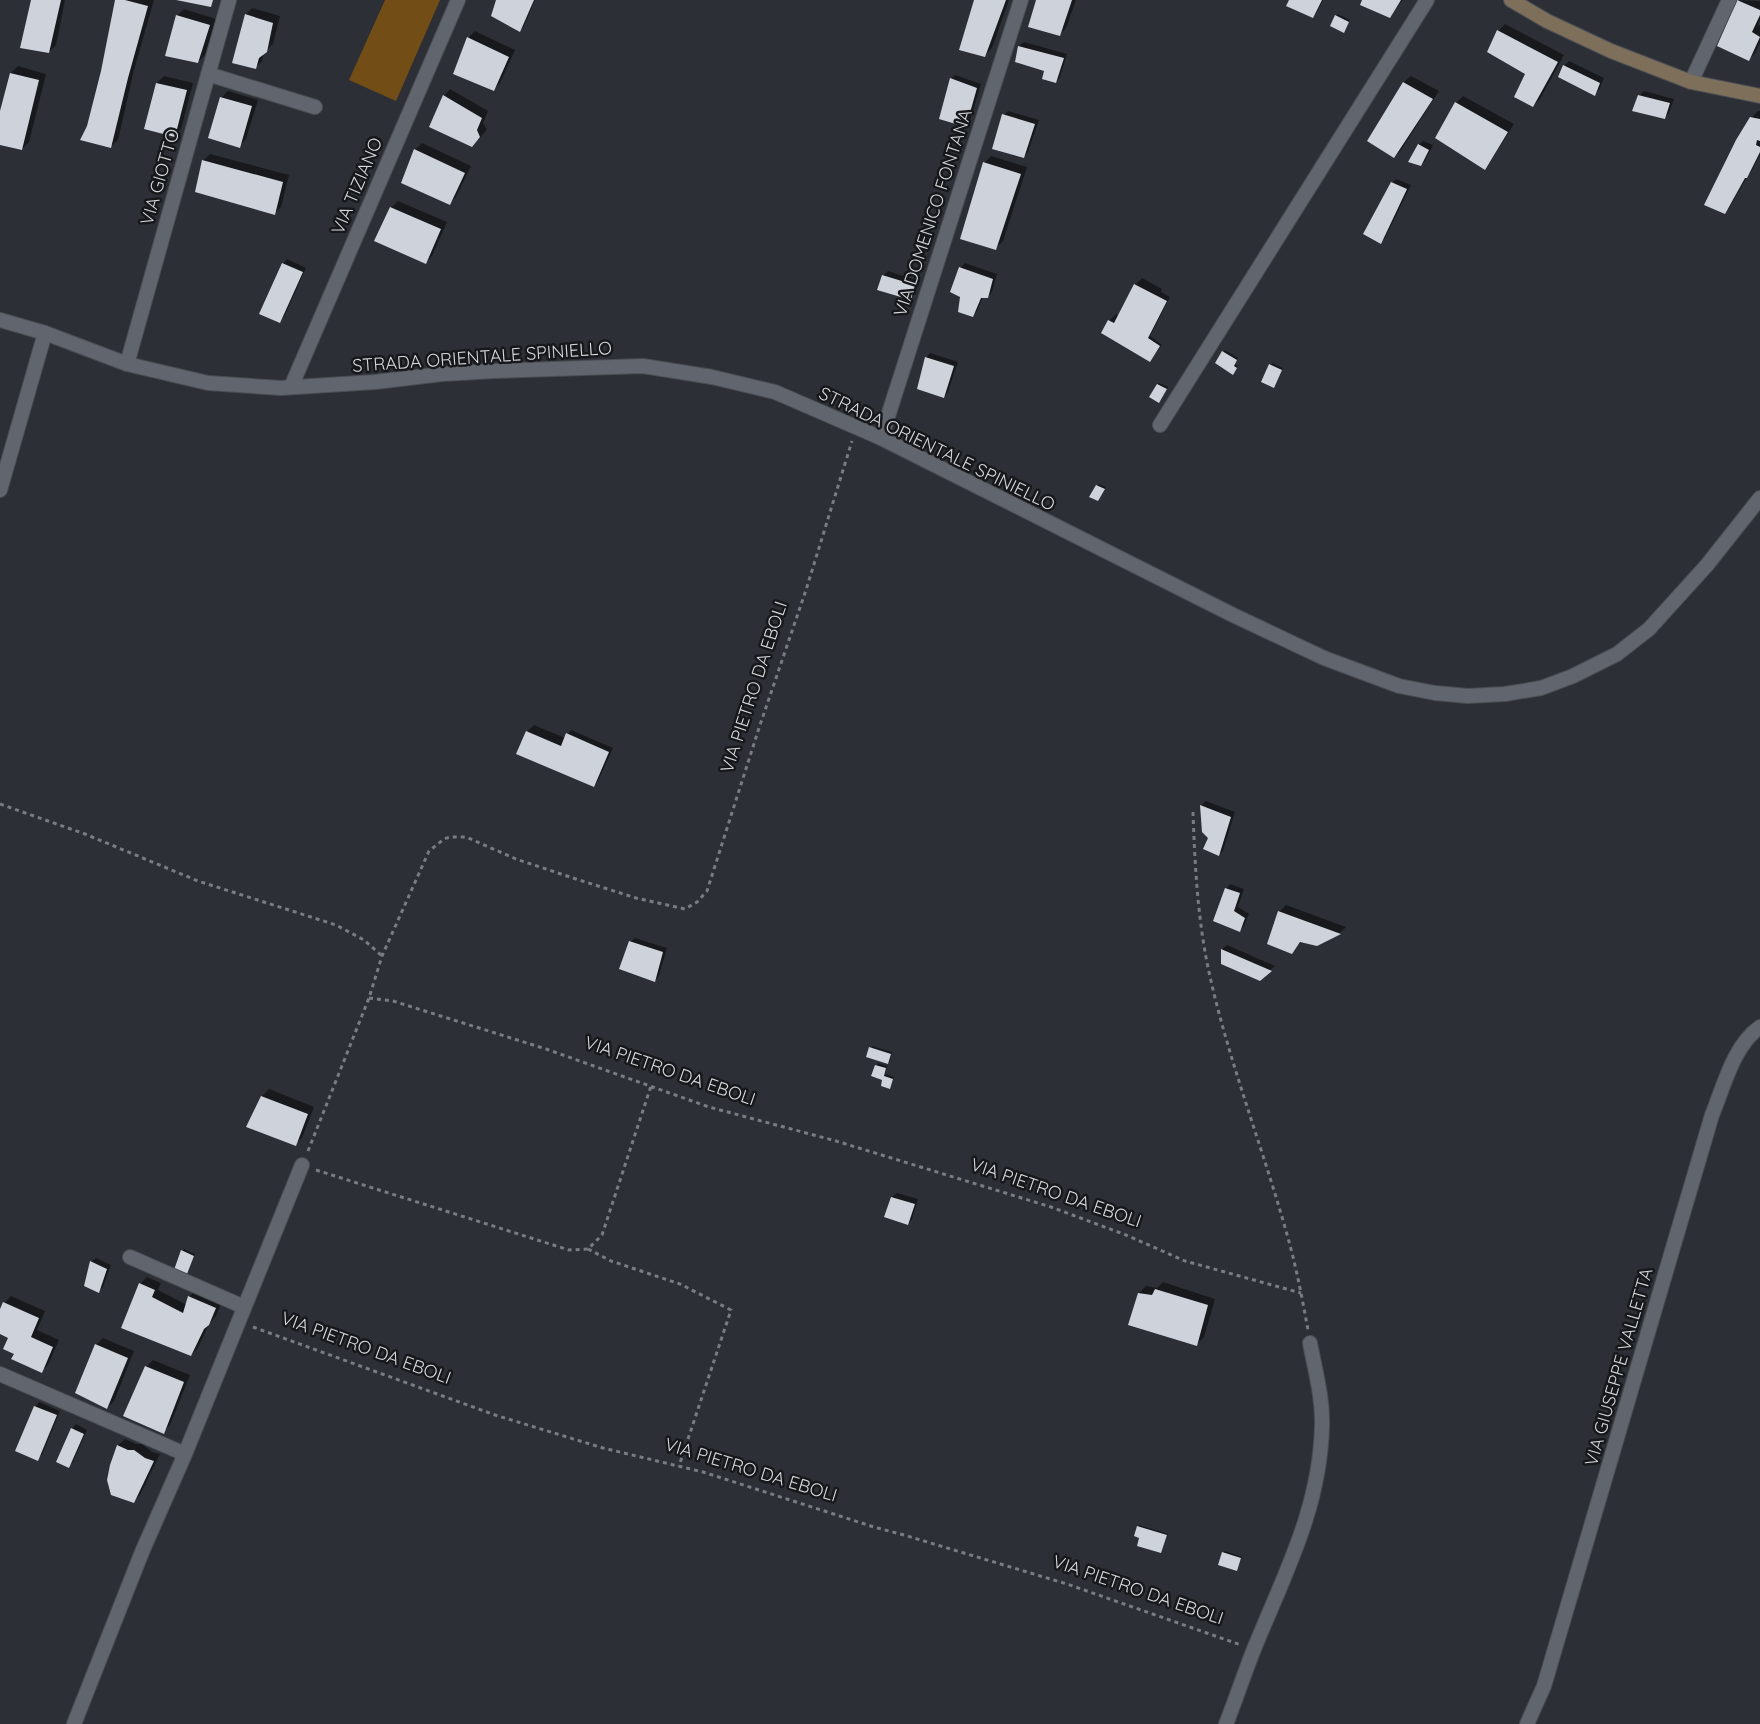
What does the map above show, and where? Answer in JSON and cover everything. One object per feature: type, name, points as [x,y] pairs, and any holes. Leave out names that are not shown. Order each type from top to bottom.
[{"type":"main road","points":[[1511,0],[1547,21],[1611,51],[1691,82],[1760,96]]},
{"type":"street","name":"VIA GIOTTO","points":[[127,364],[229,0]]},
{"type":"street","name":"VIA TIZIANO","points":[[291,387],[458,0]]},
{"type":"street","name":"VIA DOMENICO FONTANA","points":[[881,438],[1021,0]]},
{"type":"street","points":[[1160,425],[1427,0]]},
{"type":"street","points":[[1691,82],[1729,0]]},
{"type":"street","points":[[208,74],[314,107]]},
{"type":"street","name":"STRADA ORIENTALE SPINIELLO","points":[[0,320],[45,333],[127,364],[208,383],[291,387],[375,382],[442,374],[643,366],[712,376],[775,392],[881,438],[1207,602],[1324,658],[1399,686],[1435,693],[1468,696],[1505,694],[1541,688],[1573,676],[1617,654],[1649,629],[1707,565],[1760,498]]},
{"type":"street","points":[[0,490],[45,333]]},
{"type":"street","name":"VIA GIUSEPPE VALLETTA","points":[[1527,1724],[1544,1686],[1712,1115],[1739,1050],[1760,1027]]},
{"type":"street","points":[[74,1724],[142,1552],[185,1454],[302,1165]]},
{"type":"street","points":[[130,1257],[244,1307]]},
{"type":"street","points":[[1226,1724],[1254,1649],[1304,1528],[1314,1494],[1322,1442],[1322,1424],[1319,1391],[1310,1343]]},
{"type":"street","points":[[0,1374],[185,1454]]},
{"type":"path","name":"VIA PIETRO DA EBOLI","points":[[302,1165],[370,998],[382,956],[430,851],[436,844],[450,837],[466,837],[516,859],[636,898],[685,908],[697,902],[707,891],[759,728],[806,590],[856,428]]},
{"type":"path","points":[[0,804],[85,834],[198,881],[336,925],[364,940],[382,956]]},
{"type":"path","points":[[1193,812],[1194,867],[1210,980],[1250,1120],[1291,1249],[1310,1343]]},
{"type":"path","name":"VIA PIETRO DA EBOLI","points":[[370,998],[394,1001],[412,1006],[546,1049],[709,1107],[836,1141],[1050,1207],[1126,1235],[1185,1260],[1301,1292]]},
{"type":"path","points":[[588,1249],[602,1235],[651,1086]]},
{"type":"path","points":[[302,1165],[569,1250],[588,1249],[611,1261],[680,1284],[731,1310],[678,1466]]},
{"type":"path","name":"VIA PIETRO DA EBOLI","points":[[238,1322],[495,1415],[603,1448],[703,1472],[874,1528],[904,1535],[1067,1584],[1254,1649]]},
{"type":"shaded area","points":[[385,0],[440,0],[396,101],[349,80]]},
{"type":"building","points":[[31,0],[61,0],[49,53],[20,48]]},
{"type":"building","points":[[115,0],[125,0],[148,6],[111,148],[80,140],[87,126],[101,71]]},
{"type":"building","points":[[176,0],[213,0],[211,7]]},
{"type":"building","points":[[496,0],[534,0],[520,32],[491,16]]},
{"type":"building","points":[[974,0],[1006,0],[985,57],[959,50]]},
{"type":"building","points":[[1036,0],[1072,0],[1060,36],[1028,27]]},
{"type":"building","points":[[1289,0],[1322,0],[1313,18],[1286,6]]},
{"type":"building","points":[[1362,0],[1401,0],[1390,18],[1360,5]]},
{"type":"building","points":[[1737,0],[1760,10],[1760,15],[1752,32],[1760,37],[1749,61],[1717,46]]},
{"type":"building","points":[[245,14],[273,23],[267,52],[259,58],[256,69],[232,63]]},
{"type":"building","points":[[176,15],[210,25],[198,63],[165,56]]},
{"type":"building","points":[[1335,15],[1349,22],[1344,33],[1330,26]]},
{"type":"building","points":[[1497,30],[1558,62],[1533,107],[1514,97],[1525,74],[1487,52]]},
{"type":"building","points":[[467,37],[509,57],[494,91],[453,74]]},
{"type":"building","points":[[1018,46],[1064,58],[1056,83],[1042,79],[1044,71],[1015,62]]},
{"type":"building","points":[[1563,65],[1600,83],[1595,96],[1558,77]]},
{"type":"building","points":[[10,73],[39,80],[22,150],[0,145],[0,111]]},
{"type":"building","points":[[950,78],[977,88],[966,127],[939,119]]},
{"type":"building","points":[[1403,82],[1433,99],[1394,158],[1367,141]]},
{"type":"building","points":[[156,83],[187,90],[175,137],[144,129]]},
{"type":"building","points":[[443,95],[482,118],[477,130],[480,137],[472,147],[429,127]]},
{"type":"building","points":[[1638,95],[1670,103],[1665,119],[1632,111]]},
{"type":"building","points":[[220,97],[252,106],[240,148],[208,138]]},
{"type":"building","points":[[1455,102],[1508,132],[1485,170],[1435,138]]},
{"type":"building","points":[[1002,114],[1035,124],[1024,158],[992,149]]},
{"type":"building","points":[[1750,117],[1760,119],[1760,141],[1757,140],[1756,145],[1760,147],[1760,152],[1725,214],[1704,205],[1736,140]]},
{"type":"building","points":[[1418,144],[1429,150],[1421,166],[1408,162]]},
{"type":"building","points":[[414,149],[465,173],[450,205],[401,183]]},
{"type":"building","points":[[202,160],[283,182],[275,215],[195,192]]},
{"type":"building","points":[[983,162],[1021,174],[996,250],[960,239]]},
{"type":"building","points":[[1391,182],[1407,189],[1381,244],[1363,234]]},
{"type":"building","points":[[390,207],[441,229],[426,264],[374,241]]},
{"type":"building","points":[[282,263],[303,272],[280,323],[259,314]]},
{"type":"building","points":[[959,267],[993,279],[988,298],[981,298],[973,317],[958,312],[960,297],[950,292]]},
{"type":"building","points":[[882,275],[915,285],[911,300],[877,290]]},
{"type":"building","points":[[1134,284],[1167,301],[1148,338],[1160,346],[1150,362],[1101,333],[1108,320],[1114,323]]},
{"type":"building","points":[[1222,351],[1237,360],[1234,366],[1237,368],[1233,375],[1215,363]]},
{"type":"building","points":[[925,357],[954,366],[944,398],[917,389]]},
{"type":"building","points":[[1269,364],[1282,370],[1274,388],[1261,382]]},
{"type":"building","points":[[1157,384],[1167,389],[1159,403],[1149,397]]},
{"type":"building","points":[[1096,485],[1105,489],[1098,501],[1089,497]]},
{"type":"building","points":[[526,731],[561,746],[566,733],[609,752],[594,787],[516,754]]},
{"type":"building","points":[[1200,805],[1231,817],[1219,856],[1203,849],[1208,838],[1202,832]]},
{"type":"building","points":[[1225,888],[1240,893],[1234,911],[1245,918],[1240,932],[1213,921]]},
{"type":"building","points":[[1278,911],[1341,934],[1317,946],[1300,942],[1292,954],[1267,944]]},
{"type":"building","points":[[629,941],[663,952],[655,982],[619,969]]},
{"type":"building","points":[[1221,949],[1272,971],[1260,981],[1221,964]]},
{"type":"building","points":[[869,1047],[891,1054],[888,1064],[866,1057]]},
{"type":"building","points":[[875,1065],[886,1068],[884,1076],[893,1079],[890,1089],[881,1086],[882,1080],[871,1076]]},
{"type":"building","points":[[261,1096],[308,1114],[296,1146],[246,1127]]},
{"type":"building","points":[[891,1197],[915,1204],[908,1225],[884,1217]]},
{"type":"building","points":[[181,1250],[194,1256],[187,1274],[174,1270]]},
{"type":"building","points":[[90,1261],[107,1269],[99,1293],[84,1286]]},
{"type":"building","points":[[139,1283],[155,1290],[152,1297],[183,1313],[188,1296],[216,1308],[209,1325],[204,1329],[191,1356],[121,1328]]},
{"type":"building","points":[[1155,1289],[1208,1305],[1197,1346],[1128,1325],[1138,1293],[1152,1295]]},
{"type":"building","points":[[3,1302],[39,1318],[31,1337],[53,1347],[42,1373],[11,1359],[14,1354],[3,1349],[8,1338],[0,1334],[0,1309]]},
{"type":"building","points":[[95,1344],[128,1358],[107,1409],[75,1393]]},
{"type":"building","points":[[145,1366],[184,1382],[164,1434],[123,1416]]},
{"type":"building","points":[[34,1406],[57,1415],[38,1461],[15,1451]]},
{"type":"building","points":[[71,1428],[84,1434],[69,1468],[56,1462]]},
{"type":"building","points":[[117,1445],[128,1450],[134,1450],[145,1458],[154,1461],[134,1503],[111,1495],[107,1480]]},
{"type":"building","points":[[1137,1526],[1167,1535],[1161,1553],[1137,1546],[1139,1538],[1134,1536]]},
{"type":"building","points":[[1222,1552],[1241,1558],[1237,1571],[1218,1565]]}]
